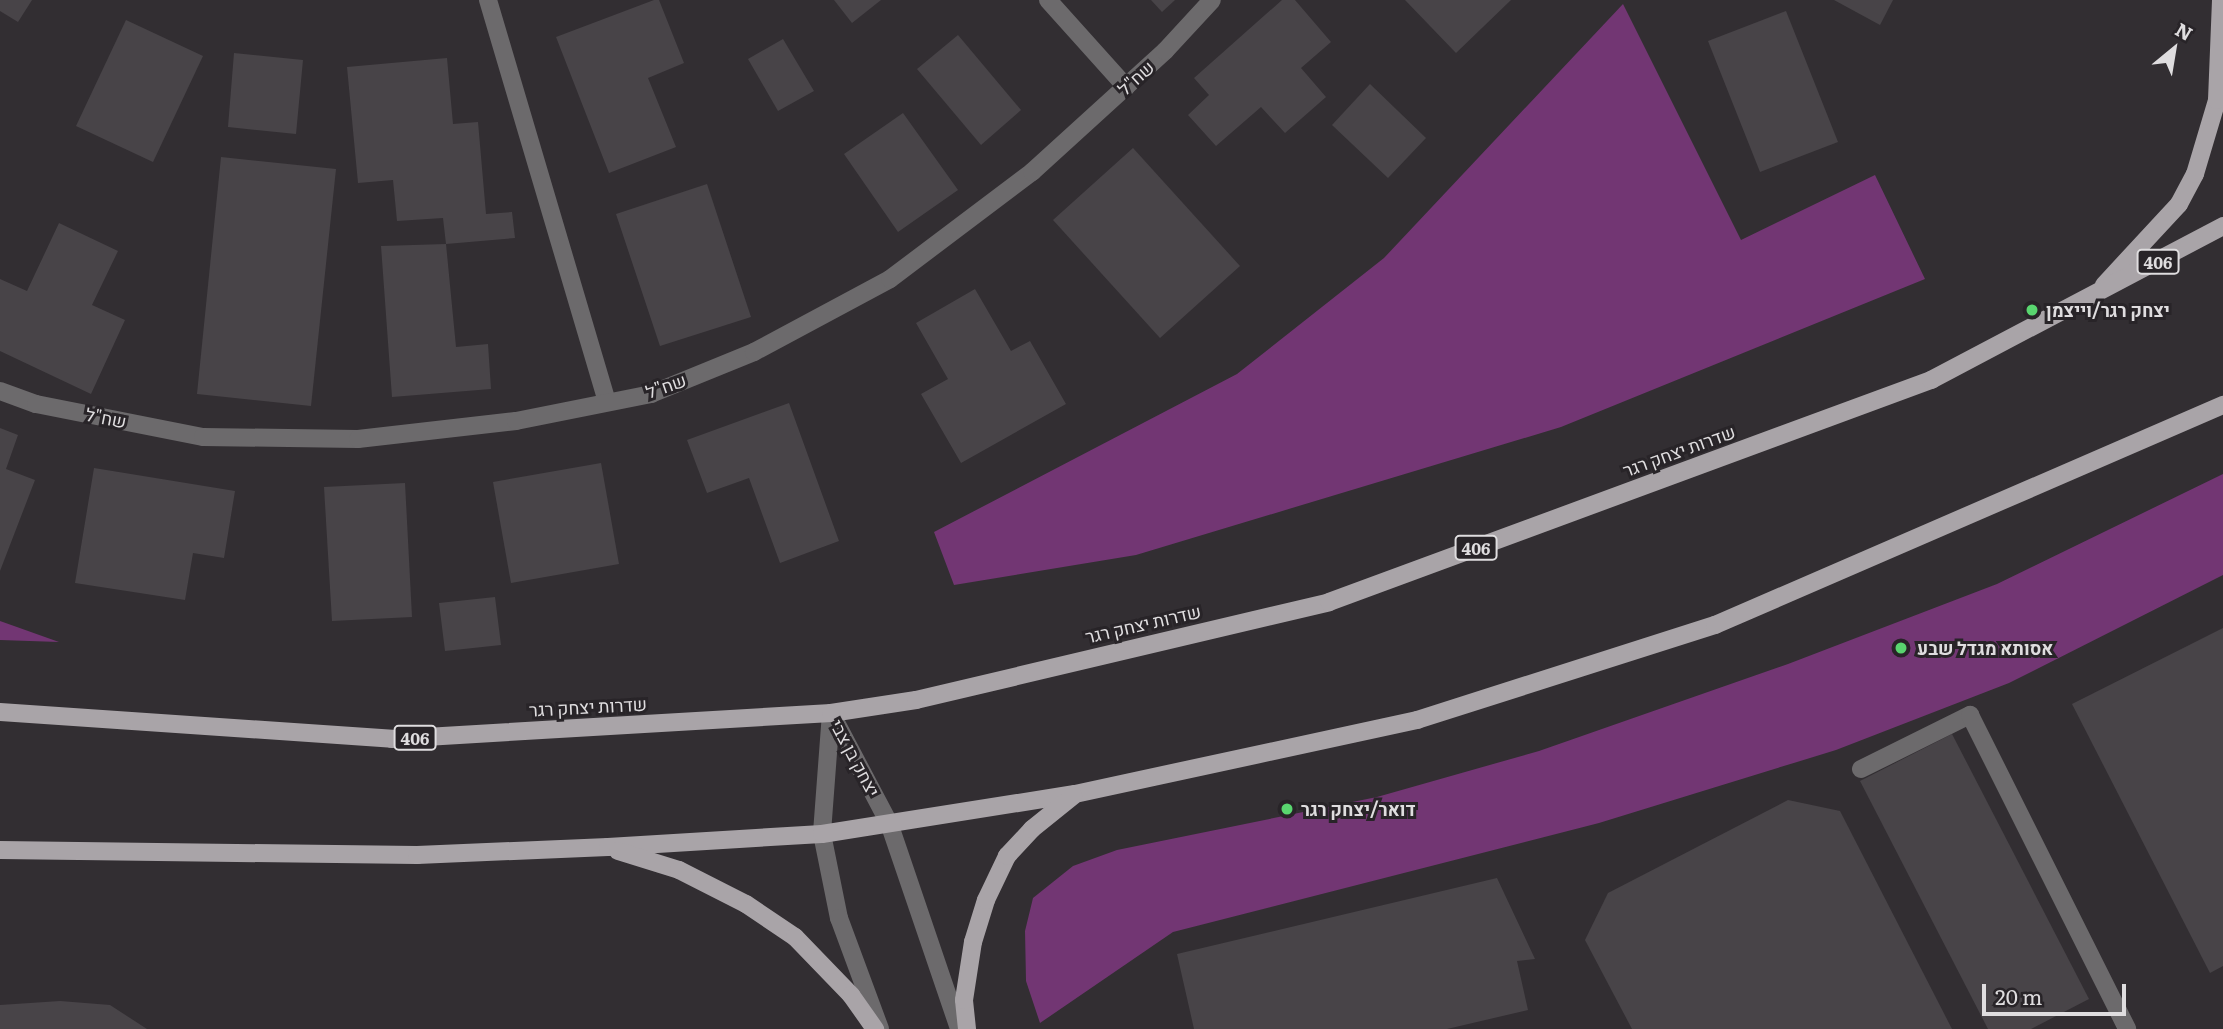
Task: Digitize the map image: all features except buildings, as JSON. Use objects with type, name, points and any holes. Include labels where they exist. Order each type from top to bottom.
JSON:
[{"type":"main road","points":[[2092,296],[2179,204],[2195,174],[2217,100],[2221,0]]},
{"type":"main road","name":"שדרות יצחק רגר","points":[[0,712],[392,739],[831,713],[916,700],[1329,602],[1931,380],[2223,226]]},
{"type":"main road","points":[[0,850],[417,855],[608,848],[822,834],[1075,794],[1417,720],[1715,625],[2222,406]]},
{"type":"main road","points":[[967,1029],[964,1000],[973,942],[986,900],[1007,856],[1031,829],[1075,794]]},
{"type":"main road","points":[[608,848],[679,870],[756,910],[824,965],[877,1029]]},
{"type":"street","points":[[488,0],[607,402]]},
{"type":"street","points":[[1048,0],[1126,87]]},
{"type":"street","name":"שח\"ל","points":[[0,391],[36,404],[203,437],[358,439],[516,421],[651,394],[754,352],[890,279],[1032,172],[1126,87],[1212,0]]},
{"type":"street","name":"יצחק בן צבי","points":[[831,713],[889,823],[960,1029]]},
{"type":"street","name":"יצחק בן צבי","points":[[831,713],[822,834],[839,918],[877,1029]]},
{"type":"street","points":[[1861,769],[1970,715],[2127,1029]]},
{"type":"shaded area","points":[[1623,4],[1741,240],[1875,175],[1925,279],[1561,427],[1136,555],[954,585],[934,532],[1237,374],[1384,258]]},
{"type":"shaded area","points":[[2223,474],[2223,575],[2009,683],[1836,750],[1599,823],[1173,932],[1040,1023],[1026,981],[1025,931],[1033,898],[1073,866],[1117,850],[1377,797],[1539,751],[1788,664],[1997,584]]},
{"type":"shaded area","points":[[0,621],[59,642],[0,640]]},
{"type":"place","name":"יצחק רגר/וייצמן","points":[[2032,310]]},
{"type":"place","name":"אסותא מגדל שבע","points":[[1901,648]]},
{"type":"place","name":"דואר/יצחק רגר","points":[[1287,809]]}]
